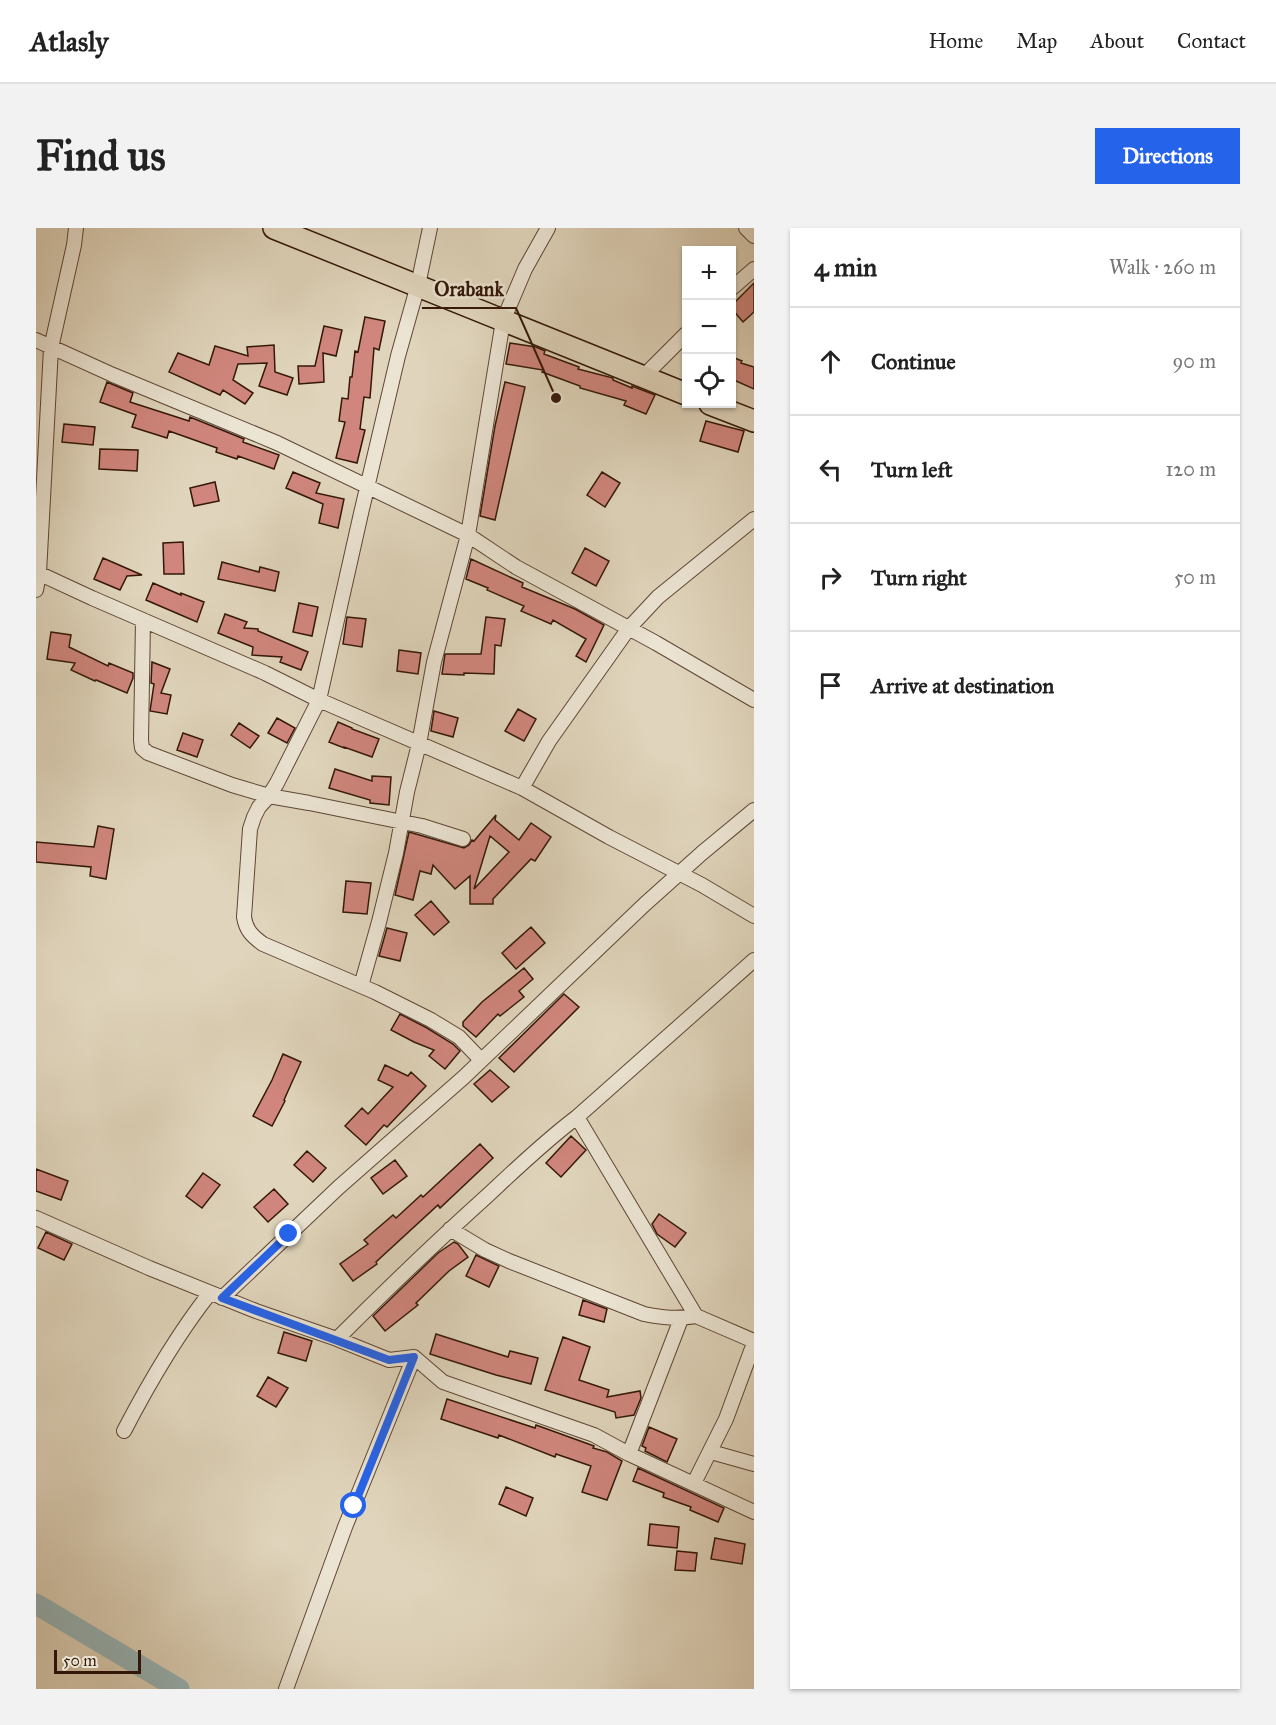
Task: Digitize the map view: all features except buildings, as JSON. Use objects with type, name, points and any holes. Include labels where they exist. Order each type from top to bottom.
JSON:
[{"type":"main road","points":[[274,228],[682,392]]},
{"type":"main road","points":[[720,408],[754,421]]},
{"type":"street","points":[[36,590],[40,483],[51,348],[76,228]]},
{"type":"street","points":[[430,228],[418,285],[398,356],[319,700],[269,796],[254,817],[250,829],[244,917],[246,926],[253,936],[263,944],[361,986],[431,1020],[459,1037],[481,1060]]},
{"type":"street","points":[[361,986],[379,922],[419,744],[434,662],[468,535],[503,321],[525,269],[548,228]]},
{"type":"street","points":[[746,228],[754,236]]},
{"type":"street","points":[[736,285],[754,269]]},
{"type":"street","points":[[643,377],[682,339]]},
{"type":"street","points":[[36,340],[277,443],[468,535],[516,567],[629,628],[754,700]]},
{"type":"street","points":[[522,788],[549,741],[629,628],[658,597],[754,519]]},
{"type":"street","points":[[38,572],[265,673],[319,700],[522,788],[609,837],[680,873],[754,916]]},
{"type":"street","points":[[143,620],[142,748],[157,757],[269,796],[401,822],[463,839]]},
{"type":"street","points":[[124,1431],[178,1335],[216,1295],[464,1077],[680,873],[754,810]]},
{"type":"street","points":[[338,1339],[450,1229],[754,960]]},
{"type":"street","points":[[577,1117],[696,1316],[754,1342],[726,1419],[694,1483]]},
{"type":"street","points":[[36,1218],[216,1295],[389,1360],[414,1357],[443,1382],[594,1435],[629,1454],[754,1512]]},
{"type":"street","points":[[450,1229],[485,1250],[644,1314],[681,1319],[696,1316]]},
{"type":"street","points":[[629,1454],[681,1319]]},
{"type":"street","points":[[286,1689],[345,1527],[414,1357]]},
{"type":"street","points":[[711,1452],[754,1464]]},
{"type":"waterway","points":[[36,1604],[179,1689]]},
{"type":"place","name":"Orabank","points":[[556,398]]},
{"type":"route","points":[[289,1234],[222,1298],[338,1339],[389,1360],[414,1357],[354,1506]]}]
